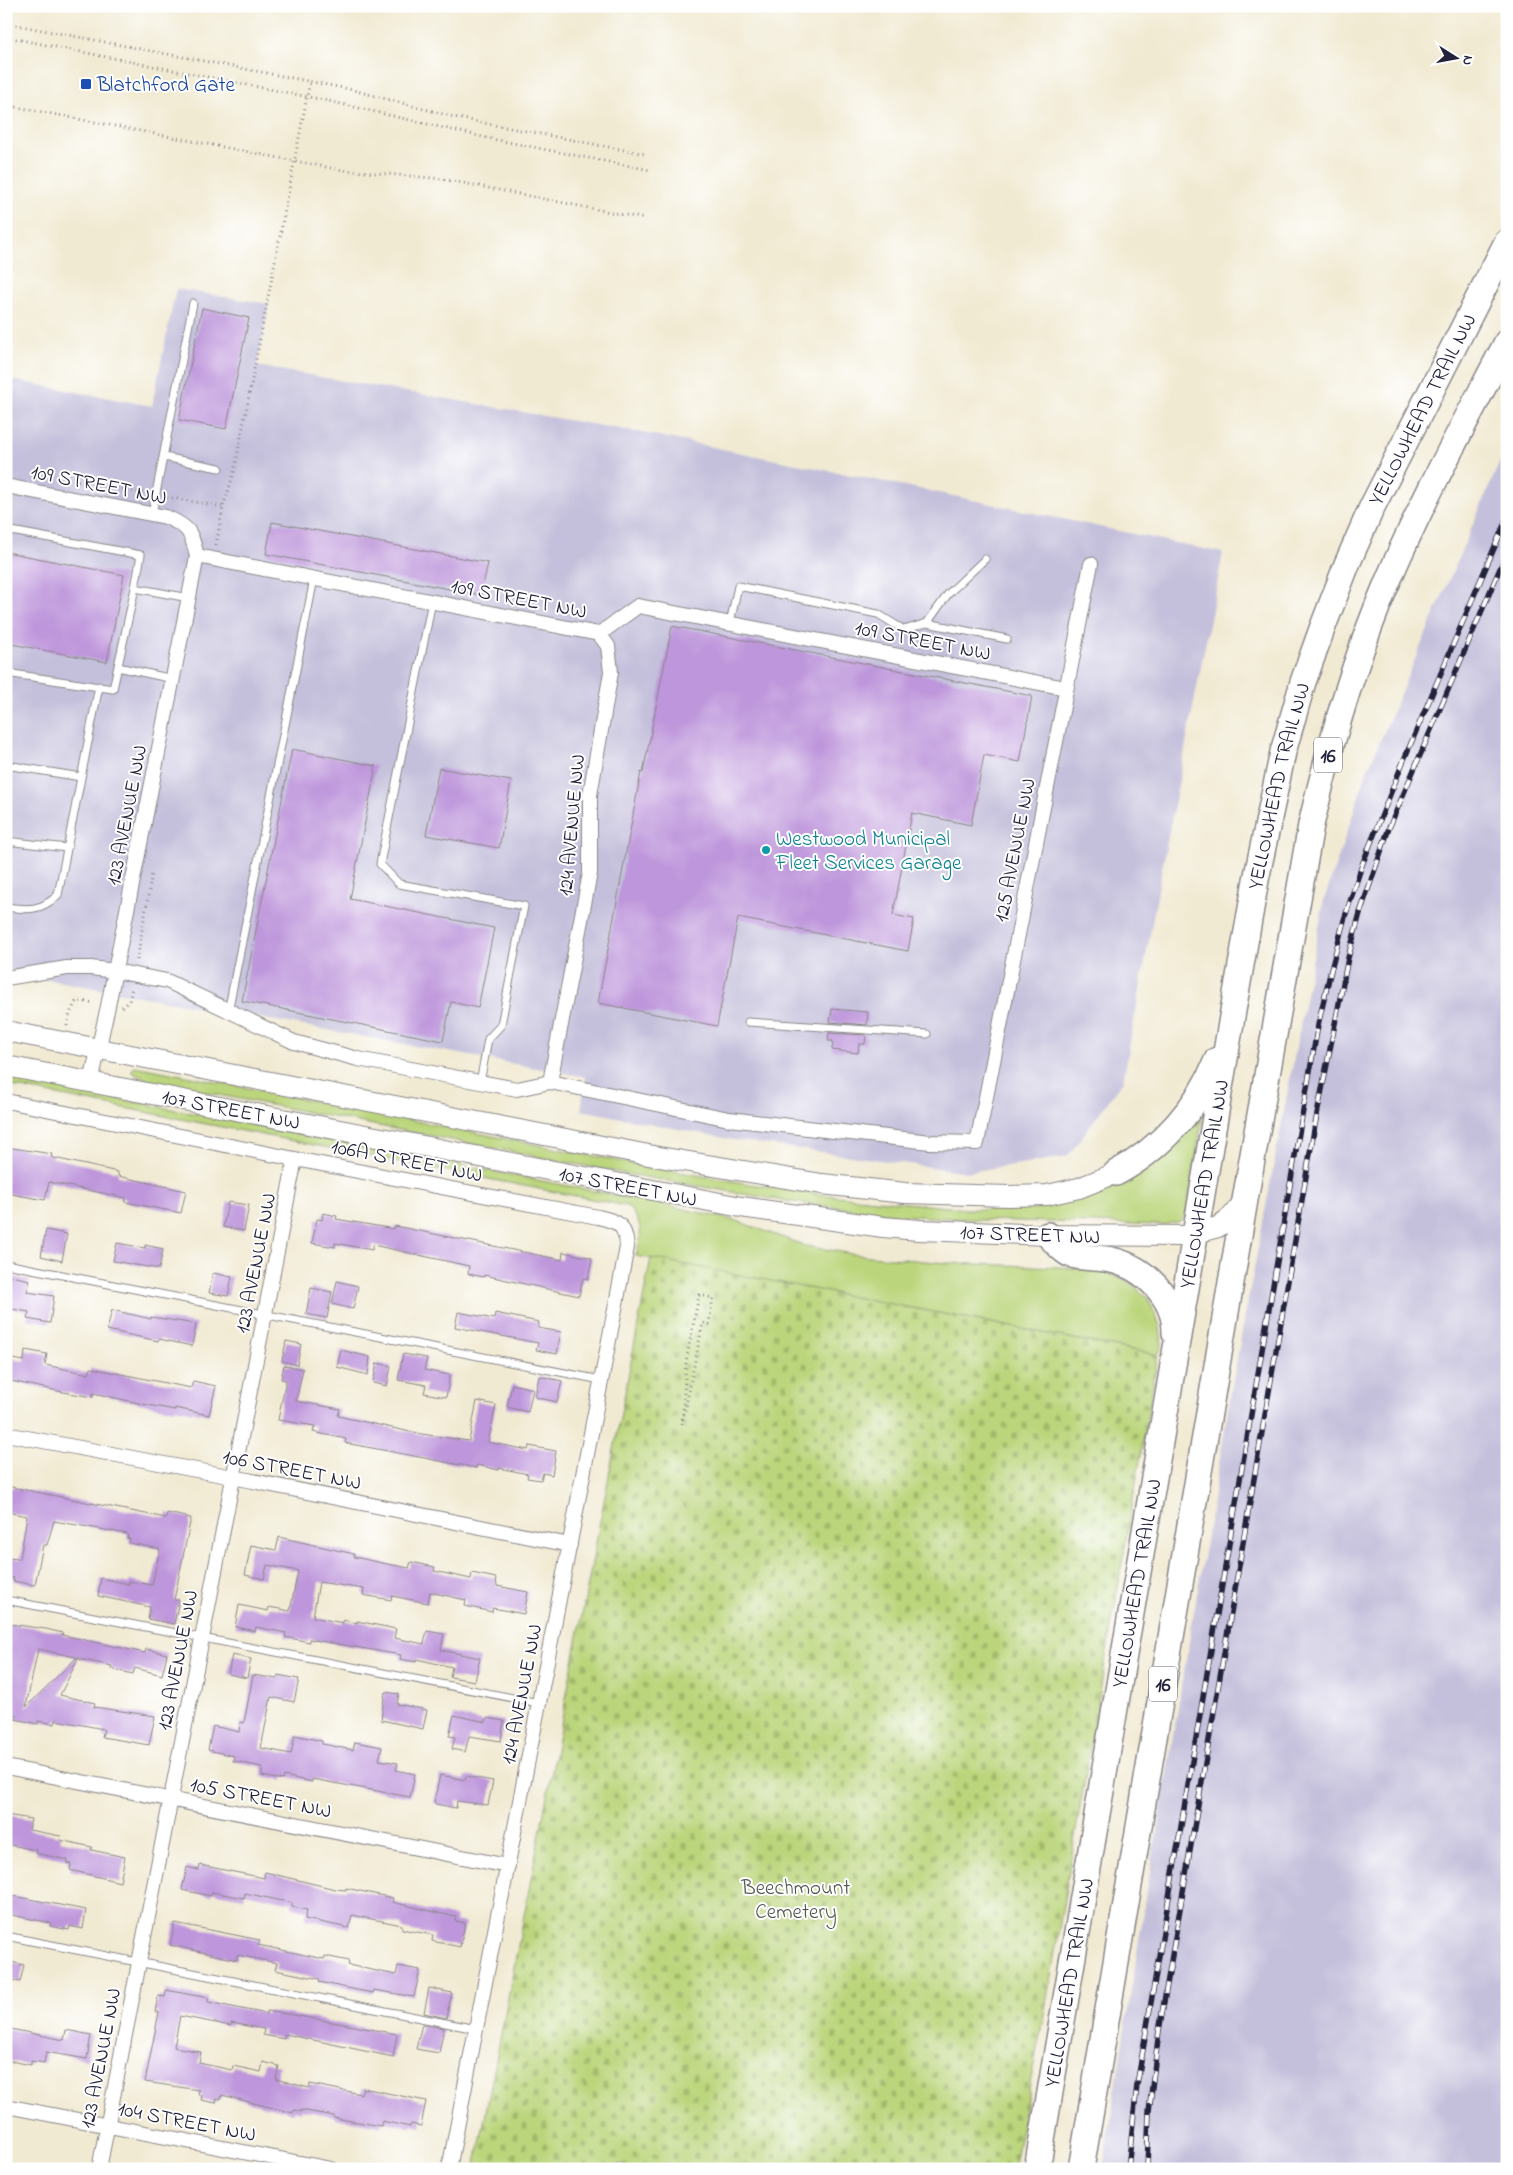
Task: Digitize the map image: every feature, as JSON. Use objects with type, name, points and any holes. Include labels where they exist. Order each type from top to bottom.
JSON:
[{"type":"highway","name":"YELLOWHEAD TRAIL NW","points":[[1037,2169],[1234,1005],[1256,880],[1283,752],[1303,682],[1322,629],[1347,564],[1372,507],[1507,242]]},
{"type":"highway","name":"YELLOWHEAD TRAIL NW","points":[[1081,2169],[1298,886],[1325,764],[1364,642],[1387,584],[1412,528],[1507,342]]},
{"type":"highway","points":[[1116,1173],[1133,1164],[1156,1146],[1176,1126],[1198,1096],[1216,1061],[1234,1005]]},
{"type":"highway","points":[[1048,1236],[1071,1255],[1122,1263],[1146,1276],[1157,1288],[1172,1314],[1175,1327],[1175,1351]]},
{"type":"main road","name":"107 STREET NW","points":[[6,1032],[659,1158],[822,1184],[905,1193],[1009,1196],[1047,1195],[1079,1188],[1116,1173]]},
{"type":"main road","name":"107 STREET NW","points":[[6,1066],[763,1211],[919,1230],[1048,1236],[1184,1236],[1218,1227],[1232,1216],[1245,1200]]},
{"type":"street","name":"109 STREET NW","points":[[6,486],[166,517],[184,524],[192,534],[198,556],[599,634],[638,606],[1066,688]]},
{"type":"street","name":"123 AVENUE NW","points":[[91,1082],[198,556]]},
{"type":"street","name":"125 AVENUE NW","points":[[550,1082],[723,1118],[930,1142],[977,1144],[1091,564]]},
{"type":"street","name":"124 AVENUE NW","points":[[550,1082],[590,873],[590,795],[611,672],[608,646],[599,634]]},
{"type":"street","points":[[6,978],[67,968],[115,971],[167,981],[228,1012],[294,1042],[321,1050],[517,1089],[550,1082]]},
{"type":"street","name":"106A STREET NW","points":[[6,1101],[295,1160],[614,1220],[622,1226]]},
{"type":"street","name":"123 AVENUE NW","points":[[99,2169],[295,1160]]},
{"type":"street","name":"124 AVENUE NW","points":[[448,2169],[627,1247],[622,1226]]},
{"type":"street","name":"106 STREET NW","points":[[6,1434],[233,1477],[570,1545]]},
{"type":"street","name":"105 STREET NW","points":[[6,1767],[508,1866]]},
{"type":"street","name":"104 STREET NW","points":[[6,2106],[331,2169]]},
{"type":"lane","points":[[152,514],[194,304]]},
{"type":"lane","points":[[164,457],[219,468]]},
{"type":"lane","points":[[6,530],[142,555],[113,689],[6,673]]},
{"type":"lane","points":[[927,623],[948,594],[984,559]]},
{"type":"lane","points":[[228,1012],[314,578]]},
{"type":"lane","points":[[730,624],[738,586],[878,614],[904,630],[927,623],[1007,639]]},
{"type":"lane","points":[[135,588],[189,598]]},
{"type":"lane","points":[[432,601],[380,864],[399,884],[524,906],[501,1025],[488,1039],[480,1082]]},
{"type":"lane","points":[[118,668],[173,679]]},
{"type":"lane","points":[[6,906],[27,910],[47,905],[58,895],[99,686]]},
{"type":"lane","points":[[6,765],[81,777]]},
{"type":"lane","points":[[6,841],[68,848]]},
{"type":"lane","points":[[748,1022],[927,1034]]},
{"type":"lane","points":[[6,1264],[601,1380]]},
{"type":"lane","points":[[6,1600],[539,1703]]},
{"type":"lane","points":[[6,1936],[476,2029]]},
{"type":"path","points":[[6,23],[349,89],[458,118],[644,154]]},
{"type":"path","points":[[6,37],[307,96],[487,138],[650,170]]},
{"type":"path","points":[[218,536],[223,507],[234,473],[310,81]]},
{"type":"path","points":[[6,104],[342,170],[443,179],[645,219]]},
{"type":"path","points":[[694,1321],[709,1324],[713,1298],[699,1295],[686,1362],[682,1424],[703,1323]]},
{"type":"shaded area","points":[[176,289],[269,304],[257,366],[643,433],[1223,553],[1123,1081],[1067,1157],[967,1172],[734,1140],[581,1110],[586,1077],[6,972],[6,379],[152,406]]},
{"type":"shaded area","points":[[1507,445],[1507,2169],[1103,2169],[1144,1909],[1235,1369],[1324,900],[1368,769]]},
{"type":"green space","points":[[135,1066],[650,1167],[816,1194],[967,1209],[1013,1210],[1075,1199],[1180,1139],[1198,1118],[1202,1120],[1186,1215],[1180,1221],[1163,1225],[983,1220],[897,1215],[779,1200],[627,1174],[152,1082],[131,1072]]},
{"type":"green space","points":[[6,1077],[661,1204],[737,1221],[806,1246],[859,1255],[947,1263],[1059,1267],[1104,1271],[1129,1282],[1148,1298],[1160,1326],[1162,1346],[1158,1355],[636,1256],[640,1241],[640,1229],[633,1212],[627,1206],[6,1085]]},
{"type":"green space","name":"Beechmount Cemetery","points":[[651,1258],[1158,1355],[1046,2004],[1013,2169],[475,2169]]},
{"type":"building","points":[[202,308],[249,318],[226,429],[179,420]]},
{"type":"building","points":[[272,522],[488,563],[481,595],[266,554]]},
{"type":"building","points":[[6,552],[124,575],[107,662],[6,643]]},
{"type":"building","name":"Westwood Municipal Fleet Services Garage","points":[[672,626],[1032,696],[1020,762],[984,755],[971,825],[912,813],[893,915],[914,919],[908,951],[738,918],[717,1026],[598,1003],[641,772],[643,773]]},
{"type":"building","points":[[292,749],[376,766],[350,899],[494,928],[478,1008],[451,1002],[443,1041],[242,1001]]},
{"type":"building","points":[[439,768],[511,781],[499,848],[426,835]]},
{"type":"building","points":[[832,1009],[868,1012],[867,1025],[830,1022]]},
{"type":"building","points":[[829,1033],[866,1035],[865,1044],[859,1044],[858,1053],[832,1050],[833,1041],[828,1041]]},
{"type":"building","points":[[6,1147],[52,1154],[51,1157],[54,1158],[118,1172],[118,1176],[186,1191],[181,1213],[125,1202],[126,1198],[49,1182],[45,1200],[6,1193]]},
{"type":"building","points":[[228,1202],[249,1205],[244,1231],[223,1227]]},
{"type":"building","points":[[323,1213],[337,1216],[336,1219],[394,1229],[395,1226],[562,1260],[563,1252],[592,1258],[588,1279],[583,1278],[579,1296],[484,1275],[484,1277],[468,1274],[469,1266],[373,1245],[372,1250],[335,1243],[335,1247],[312,1243],[317,1219],[322,1220]]},
{"type":"building","points":[[46,1230],[67,1234],[62,1261],[41,1256]]},
{"type":"building","points":[[117,1243],[145,1248],[145,1245],[163,1249],[159,1269],[113,1261]]},
{"type":"building","points":[[213,1273],[232,1277],[228,1296],[209,1293]]},
{"type":"building","points":[[6,1275],[30,1280],[27,1292],[54,1296],[50,1323],[27,1319],[29,1312],[6,1308]]},
{"type":"building","points":[[337,1281],[358,1286],[353,1309],[332,1304]]},
{"type":"building","points":[[311,1288],[332,1292],[327,1318],[306,1314]]},
{"type":"building","points":[[112,1310],[151,1319],[151,1317],[196,1324],[192,1346],[107,1330]]},
{"type":"building","points":[[458,1312],[494,1319],[495,1313],[539,1322],[538,1328],[561,1332],[557,1354],[536,1350],[538,1343],[455,1327]]},
{"type":"building","points":[[286,1341],[301,1344],[297,1365],[282,1361]]},
{"type":"building","points":[[25,1350],[47,1354],[45,1365],[89,1374],[91,1368],[191,1388],[193,1381],[216,1386],[209,1415],[93,1393],[93,1397],[63,1392],[6,1380],[6,1358],[24,1361]]},
{"type":"building","points":[[341,1350],[370,1357],[368,1375],[337,1367]]},
{"type":"building","points":[[403,1354],[427,1358],[424,1370],[450,1375],[446,1397],[424,1393],[426,1385],[398,1380]]},
{"type":"building","points":[[377,1363],[391,1366],[387,1386],[373,1383]]},
{"type":"building","points":[[284,1365],[303,1369],[296,1401],[340,1409],[338,1416],[415,1433],[469,1441],[477,1401],[496,1405],[488,1442],[528,1450],[529,1446],[556,1451],[552,1475],[543,1473],[541,1480],[527,1478],[528,1474],[499,1468],[499,1470],[477,1465],[476,1468],[345,1443],[346,1439],[313,1432],[315,1426],[278,1420],[286,1380],[281,1379]]},
{"type":"building","points":[[539,1376],[562,1381],[557,1402],[535,1397]]},
{"type":"building","points":[[512,1384],[533,1389],[528,1412],[507,1407]]},
{"type":"building","points":[[6,1486],[166,1518],[167,1513],[191,1518],[174,1600],[179,1600],[174,1624],[148,1619],[150,1607],[98,1596],[101,1578],[129,1584],[129,1581],[152,1585],[160,1549],[129,1543],[128,1534],[54,1521],[47,1545],[43,1545],[35,1585],[13,1581],[14,1578],[6,1577],[6,1558],[20,1559],[27,1516],[6,1512]]},
{"type":"building","points":[[279,1537],[354,1554],[354,1557],[382,1563],[409,1568],[411,1562],[435,1567],[434,1571],[471,1579],[472,1573],[496,1578],[497,1586],[528,1592],[524,1614],[493,1608],[492,1612],[465,1606],[466,1600],[430,1592],[428,1603],[392,1596],[391,1600],[363,1595],[364,1589],[319,1582],[313,1617],[343,1623],[343,1620],[357,1623],[357,1621],[396,1629],[394,1638],[424,1644],[427,1631],[444,1634],[441,1650],[480,1658],[475,1681],[450,1677],[452,1667],[416,1659],[416,1662],[400,1659],[401,1655],[309,1639],[309,1642],[285,1637],[286,1633],[256,1627],[255,1631],[235,1627],[239,1605],[268,1611],[269,1607],[290,1611],[298,1571],[267,1565],[264,1579],[245,1575],[251,1545],[276,1550]]},
{"type":"building","points":[[10,1624],[46,1629],[63,1633],[62,1635],[145,1653],[146,1649],[167,1654],[162,1675],[135,1668],[133,1674],[111,1669],[112,1666],[38,1649],[26,1707],[76,1658],[78,1659],[60,1695],[95,1703],[94,1707],[155,1716],[149,1745],[102,1737],[104,1729],[56,1720],[55,1724],[38,1721],[38,1724],[15,1719],[18,1715],[6,1713],[6,1667],[10,1647],[6,1645]]},
{"type":"building","points":[[232,1655],[251,1659],[247,1678],[228,1674]]},
{"type":"building","points":[[253,1675],[277,1679],[278,1675],[299,1679],[294,1702],[271,1697],[261,1748],[291,1754],[295,1735],[322,1741],[322,1744],[353,1750],[355,1742],[382,1747],[379,1760],[398,1763],[396,1770],[415,1774],[410,1797],[312,1779],[312,1782],[284,1776],[283,1780],[262,1776],[262,1767],[233,1761],[234,1756],[208,1750],[213,1726],[239,1732],[240,1722],[244,1723]]},
{"type":"building","points":[[385,1692],[399,1694],[397,1704],[427,1710],[423,1729],[381,1720]]},
{"type":"building","points":[[454,1715],[486,1722],[487,1718],[504,1721],[501,1741],[469,1736],[465,1752],[452,1749],[455,1737],[449,1736]]},
{"type":"building","points":[[440,1775],[465,1780],[466,1776],[493,1781],[488,1805],[457,1801],[456,1808],[436,1804],[434,1802]]},
{"type":"building","points":[[6,1815],[31,1819],[29,1830],[61,1836],[60,1840],[92,1847],[91,1850],[125,1857],[120,1882],[70,1870],[71,1864],[67,1863],[68,1860],[35,1853],[36,1850],[6,1844]]},
{"type":"building","points":[[200,1865],[264,1878],[265,1872],[335,1889],[346,1890],[346,1888],[393,1898],[392,1902],[456,1917],[455,1921],[465,1923],[460,1947],[432,1941],[433,1935],[402,1929],[402,1925],[352,1915],[349,1928],[305,1919],[307,1910],[292,1907],[292,1903],[245,1893],[244,1898],[212,1892],[211,1896],[182,1890],[187,1867],[199,1870]]},
{"type":"building","points":[[8,1895],[86,1910],[83,1929],[70,1926],[69,1930],[50,1926],[51,1923],[6,1914]]},
{"type":"building","points":[[175,1923],[260,1940],[258,1945],[324,1959],[325,1956],[349,1961],[348,1965],[396,1975],[398,1966],[420,1970],[414,1997],[374,1990],[373,1993],[319,1982],[320,1979],[275,1970],[277,1963],[237,1955],[237,1960],[170,1945]]},
{"type":"building","points":[[6,1961],[24,1965],[20,1982],[6,1979]]},
{"type":"building","points":[[429,1988],[452,1993],[446,2018],[424,2013]]},
{"type":"building","points":[[166,1990],[208,1998],[208,2002],[267,2014],[267,2011],[294,2015],[397,2034],[393,2057],[285,2034],[284,2039],[263,2035],[264,2029],[231,2023],[231,2026],[180,2016],[174,2047],[201,2052],[199,2063],[232,2070],[233,2066],[261,2072],[263,2062],[279,2066],[276,2079],[309,2088],[310,2084],[361,2094],[363,2088],[426,2101],[421,2126],[411,2124],[410,2127],[382,2121],[381,2126],[301,2110],[301,2112],[294,2110],[293,2113],[222,2095],[221,2099],[217,2099],[216,2103],[201,2100],[202,2095],[198,2095],[199,2090],[145,2082],[159,2012],[155,2012],[158,1996],[165,1997]]},
{"type":"building","points":[[422,2024],[444,2028],[439,2053],[416,2049]]},
{"type":"building","points":[[6,2028],[64,2040],[66,2030],[91,2035],[87,2059],[46,2052],[44,2063],[31,2061],[31,2065],[6,2060]]},
{"type":"railway","points":[[1128,2169],[1137,2085],[1318,1025],[1344,920],[1362,865],[1403,762],[1507,518]]},
{"type":"railway","points":[[1147,2169],[1149,2111],[1159,2031],[1314,1130],[1348,958],[1360,913],[1389,828],[1507,552]]},
{"type":"place","name":"Blatchford Gate","points":[[86,84]]},
{"type":"place","name":"Westwood Municipal Fleet Services Garage","points":[[766,850]]}]
